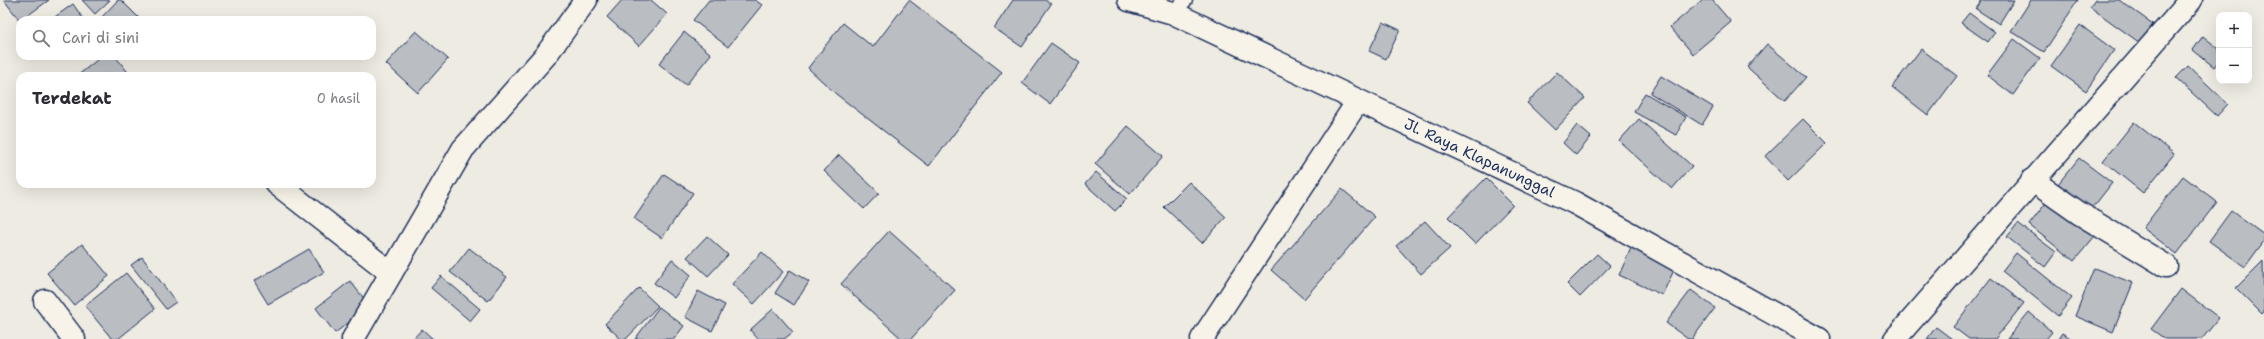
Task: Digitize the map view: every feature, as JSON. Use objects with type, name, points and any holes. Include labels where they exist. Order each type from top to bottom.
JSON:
[{"type":"street","points":[[353,339],[463,149],[546,55],[586,0]]},
{"type":"street","name":"Jl. Raya Klapanunggal","points":[[1129,0],[1179,6],[1358,101],[1575,203],[1819,339]]},
{"type":"street","points":[[1895,339],[2032,180],[2191,0]]},
{"type":"street","points":[[1202,339],[1358,101]]},
{"type":"street","points":[[2032,180],[2079,213],[2166,266]]},
{"type":"street","points":[[282,188],[391,273]]},
{"type":"street","points":[[46,301],[74,339]]},
{"type":"building","points":[[4,0],[49,0],[27,16],[16,16]]},
{"type":"building","points":[[82,0],[110,0],[95,14]]},
{"type":"building","points":[[118,0],[121,0],[137,16],[103,16]]},
{"type":"building","points":[[622,0],[651,0],[667,14],[639,46],[607,17]]},
{"type":"building","points":[[709,0],[755,0],[762,5],[728,47],[693,20]]},
{"type":"building","points":[[909,0],[1002,72],[929,166],[836,94],[808,68],[843,23],[873,47]]},
{"type":"building","points":[[1013,0],[1045,0],[1051,4],[1022,47],[994,28]]},
{"type":"building","points":[[1702,0],[1712,0],[1731,22],[1693,54],[1670,27]]},
{"type":"building","points":[[1982,0],[2014,0],[1999,24],[1976,9]]},
{"type":"building","points":[[2031,0],[2078,0],[2044,52],[2011,31]]},
{"type":"building","points":[[2095,0],[2119,0],[2153,24],[2140,43],[2090,7]]},
{"type":"building","points":[[73,4],[81,16],[56,16]]},
{"type":"building","points":[[1969,13],[1995,32],[1988,42],[1961,23]]},
{"type":"building","points":[[1383,22],[1400,30],[1386,59],[1369,51]]},
{"type":"building","points":[[2080,25],[2114,50],[2086,91],[2051,66]]},
{"type":"building","points":[[416,31],[448,59],[418,93],[386,64]]},
{"type":"building","points":[[684,32],[711,54],[686,85],[659,64]]},
{"type":"building","points":[[2203,36],[2216,47],[2216,65],[2214,67],[2193,50]]},
{"type":"building","points":[[2014,39],[2040,58],[2013,95],[1987,75]]},
{"type":"building","points":[[1051,43],[1080,63],[1050,104],[1022,83]]},
{"type":"building","points":[[1767,44],[1806,77],[1785,101],[1747,67]]},
{"type":"building","points":[[1921,49],[1957,76],[1928,115],[1892,87]]},
{"type":"building","points":[[97,60],[118,60],[128,72],[82,72]]},
{"type":"building","points":[[2188,66],[2228,104],[2217,116],[2176,78]]},
{"type":"building","points":[[1557,72],[1585,98],[1555,130],[1527,103]]},
{"type":"building","points":[[1661,76],[1713,107],[1702,125],[1650,93]]},
{"type":"building","points":[[1645,93],[1686,117],[1676,135],[1634,112]]},
{"type":"building","points":[[1639,119],[1692,166],[1672,189],[1619,141]]},
{"type":"building","points":[[1803,119],[1827,143],[1788,181],[1765,156]]},
{"type":"building","points":[[2134,122],[2174,154],[2143,193],[2103,161]]},
{"type":"building","points":[[1577,125],[1591,137],[1576,155],[1563,143]]},
{"type":"building","points":[[1128,126],[1163,156],[1130,194],[1095,164]]},
{"type":"building","points":[[839,155],[879,193],[864,209],[824,171]]},
{"type":"building","points":[[2079,158],[2112,183],[2091,210],[2058,184]]},
{"type":"building","points":[[1096,172],[1127,199],[1115,211],[1085,184]]},
{"type":"building","points":[[664,174],[693,193],[662,238],[634,219]]},
{"type":"building","points":[[2183,176],[2217,202],[2177,254],[2143,228]]},
{"type":"building","points":[[1486,178],[1513,205],[1475,244],[1448,217]]},
{"type":"building","points":[[1189,182],[1226,217],[1202,243],[1164,207]]},
{"type":"building","points":[[1342,189],[1375,217],[1304,299],[1271,270]]},
{"type":"building","points":[[2049,199],[2095,236],[2074,261],[2029,225]]},
{"type":"building","points":[[2231,211],[2264,235],[2264,241],[2245,267],[2209,241]]},
{"type":"building","points":[[1425,221],[1450,248],[1421,274],[1396,246]]},
{"type":"building","points":[[2018,223],[2056,252],[2045,267],[2007,237]]},
{"type":"building","points":[[889,231],[955,290],[911,339],[902,339],[841,284]]},
{"type":"building","points":[[707,236],[728,255],[708,276],[687,257]]},
{"type":"building","points":[[82,244],[109,276],[74,305],[47,273]]},
{"type":"building","points":[[1632,246],[1676,266],[1662,295],[1619,275]]},
{"type":"building","points":[[469,248],[507,277],[488,301],[450,272]]},
{"type":"building","points":[[309,249],[324,272],[268,304],[254,281]]},
{"type":"building","points":[[762,252],[783,272],[754,304],[732,284]]},
{"type":"building","points":[[2016,253],[2072,298],[2058,316],[2002,271]]},
{"type":"building","points":[[1597,254],[1610,266],[1580,297],[1567,284]]},
{"type":"building","points":[[142,257],[176,302],[166,309],[131,265]]},
{"type":"building","points":[[672,259],[691,275],[674,298],[654,283]]},
{"type":"building","points":[[2263,261],[2264,312],[2262,314],[2236,288]]},
{"type":"building","points":[[2094,268],[2133,283],[2113,332],[2075,316]]},
{"type":"building","points":[[790,270],[809,282],[794,305],[775,293]]},
{"type":"building","points":[[126,273],[155,309],[118,339],[112,339],[85,306]]},
{"type":"building","points":[[441,276],[480,309],[470,321],[431,288]]},
{"type":"building","points":[[1991,278],[2024,303],[1995,339],[1969,339],[1953,327]]},
{"type":"building","points":[[350,281],[370,306],[335,333],[316,308]]},
{"type":"building","points":[[639,288],[658,306],[626,339],[621,339],[605,324]]},
{"type":"building","points":[[2181,289],[2219,318],[2202,339],[2165,339],[2151,329]]},
{"type":"building","points":[[1691,290],[1715,308],[1692,339],[1688,339],[1666,323]]},
{"type":"building","points":[[698,291],[725,305],[712,331],[685,317]]},
{"type":"building","points":[[659,307],[684,326],[674,339],[635,339]]},
{"type":"building","points":[[773,309],[793,332],[784,339],[758,339],[750,330]]},
{"type":"building","points":[[2029,312],[2052,332],[2046,339],[2007,339]]},
{"type":"building","points":[[1936,327],[1952,339],[1927,339]]},
{"type":"building","points":[[422,329],[433,339],[413,339]]},
{"type":"building","points":[[2062,333],[2072,339],[2058,339]]}]
